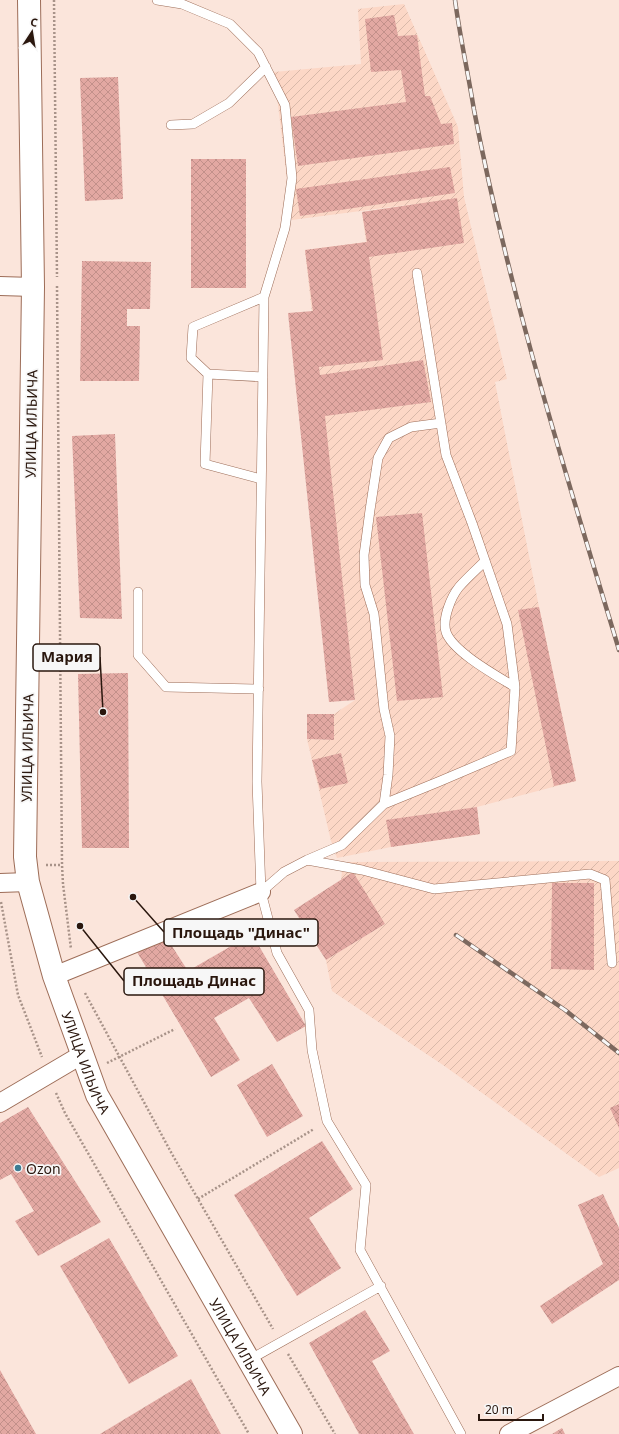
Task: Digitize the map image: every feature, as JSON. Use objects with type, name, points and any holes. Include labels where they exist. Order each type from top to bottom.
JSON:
[{"type":"street","name":"УЛИЦА ИЛЬИЧА","points":[[29,0],[33,287],[25,856],[28,882],[64,972],[86,1064],[102,1105],[290,1434]]},
{"type":"street","points":[[0,286],[33,287]]},
{"type":"street","points":[[0,883],[28,882]]},
{"type":"street","points":[[64,972],[261,892]]},
{"type":"street","points":[[0,1103],[48,1074],[86,1064]]},
{"type":"street","points":[[509,1434],[619,1376]]},
{"type":"lane","points":[[157,0],[182,4],[230,24],[258,52],[285,105],[292,178],[285,228],[264,296],[257,782],[261,892],[277,953],[309,1010],[312,1050],[327,1121],[366,1185],[360,1250],[461,1434]]},
{"type":"lane","points":[[170,125],[193,124],[229,102],[266,67]]},
{"type":"lane","points":[[261,892],[284,872],[342,845],[384,804],[511,751],[515,687],[507,624],[446,455],[417,273]]},
{"type":"lane","points":[[263,377],[208,374],[191,358],[193,327],[264,296]]},
{"type":"lane","points":[[208,374],[205,464],[262,479]]},
{"type":"lane","points":[[384,804],[388,775],[390,736],[384,709],[374,614],[365,585],[364,555],[370,510],[378,458],[389,438],[411,428],[441,423]]},
{"type":"lane","points":[[485,561],[459,588],[446,612],[446,632],[456,646],[476,662],[515,687]]},
{"type":"lane","points":[[138,592],[138,655],[166,687],[259,689]]},
{"type":"lane","points":[[307,860],[362,870],[434,889],[590,874],[605,880],[612,963]]},
{"type":"lane","points":[[249,1360],[381,1286]]},
{"type":"path","points":[[54,0],[57,278]]},
{"type":"path","points":[[57,286],[64,972],[82,988],[172,1154],[335,1434]]},
{"type":"path","points":[[1,901],[18,995],[48,1074],[65,1113],[249,1434]]},
{"type":"path","points":[[86,1064],[120,1057],[175,1030]]},
{"type":"path","points":[[198,1199],[327,1121]]},
{"type":"shaded area","points":[[404,4],[458,127],[464,197],[507,379],[495,382],[539,607],[576,781],[477,807],[480,834],[391,847],[337,858],[331,841],[307,739],[334,740],[334,714],[355,700],[305,250],[366,242],[362,212],[414,204],[292,220],[274,72],[361,64],[358,9]]},
{"type":"shaded area","points":[[619,861],[619,1168],[599,1177],[443,1065],[332,991],[326,960],[385,924],[341,880],[343,862]]},
{"type":"building","points":[[394,15],[398,36],[417,35],[425,96],[430,96],[441,124],[452,123],[454,144],[298,166],[291,117],[406,102],[401,70],[371,72],[365,19]]},
{"type":"building","points":[[118,77],[123,199],[85,201],[80,78]]},
{"type":"building","points":[[191,159],[246,159],[246,288],[191,288]]},
{"type":"building","points":[[450,167],[455,193],[300,216],[296,189]]},
{"type":"building","points":[[457,198],[464,243],[369,257],[383,360],[319,367],[320,375],[423,360],[431,402],[325,416],[355,700],[329,702],[288,313],[313,311],[305,250],[367,242],[362,212]]},
{"type":"building","points":[[82,261],[151,262],[150,309],[127,309],[127,326],[140,326],[139,381],[80,381]]},
{"type":"building","points":[[115,434],[122,619],[80,618],[72,436]]},
{"type":"building","points":[[422,513],[443,697],[397,701],[376,517]]},
{"type":"building","points":[[539,607],[576,781],[554,786],[518,610]]},
{"type":"building","points":[[128,673],[129,848],[82,848],[78,674]]},
{"type":"building","points":[[307,714],[334,714],[334,740],[307,739]]},
{"type":"building","points":[[341,753],[348,783],[320,789],[312,760]]},
{"type":"building","points":[[477,807],[480,834],[391,847],[386,820]]},
{"type":"building","points":[[353,872],[385,924],[326,960],[294,910]]},
{"type":"building","points":[[552,883],[594,883],[594,970],[551,969]]},
{"type":"building","points":[[252,934],[306,1026],[277,1042],[249,998],[214,1018],[240,1060],[211,1077],[137,952],[166,937],[188,971]]},
{"type":"building","points":[[272,1064],[303,1116],[267,1137],[237,1085]]},
{"type":"building","points":[[619,1104],[619,1128],[610,1108]]},
{"type":"building","points":[[28,1107],[101,1222],[38,1256],[15,1221],[34,1211],[11,1174],[0,1180],[0,1123]]},
{"type":"building","points":[[322,1141],[353,1189],[309,1218],[341,1268],[297,1296],[234,1195]]},
{"type":"building","points":[[603,1194],[619,1228],[619,1280],[552,1324],[540,1306],[603,1264],[578,1205]]},
{"type":"building","points":[[109,1238],[178,1356],[129,1384],[60,1266]]},
{"type":"building","points":[[365,1310],[390,1351],[372,1361],[414,1434],[359,1434],[309,1343]]},
{"type":"building","points":[[0,1370],[36,1434],[0,1434]]},
{"type":"building","points":[[191,1379],[221,1434],[100,1434]]},
{"type":"building","points":[[562,1428],[565,1434],[552,1434]]},
{"type":"railway","points":[[455,0],[474,110],[488,178],[521,314],[578,516],[619,650]]},
{"type":"railway","points":[[456,935],[565,1010],[619,1053]]},
{"type":"place","name":"Мария","points":[[103,712]]},
{"type":"place","name":"Площадь \"Динас\"","points":[[133,897]]},
{"type":"place","name":"Площадь Динас","points":[[80,926]]},
{"type":"place","name":"Ozon","points":[[18,1168]]}]
